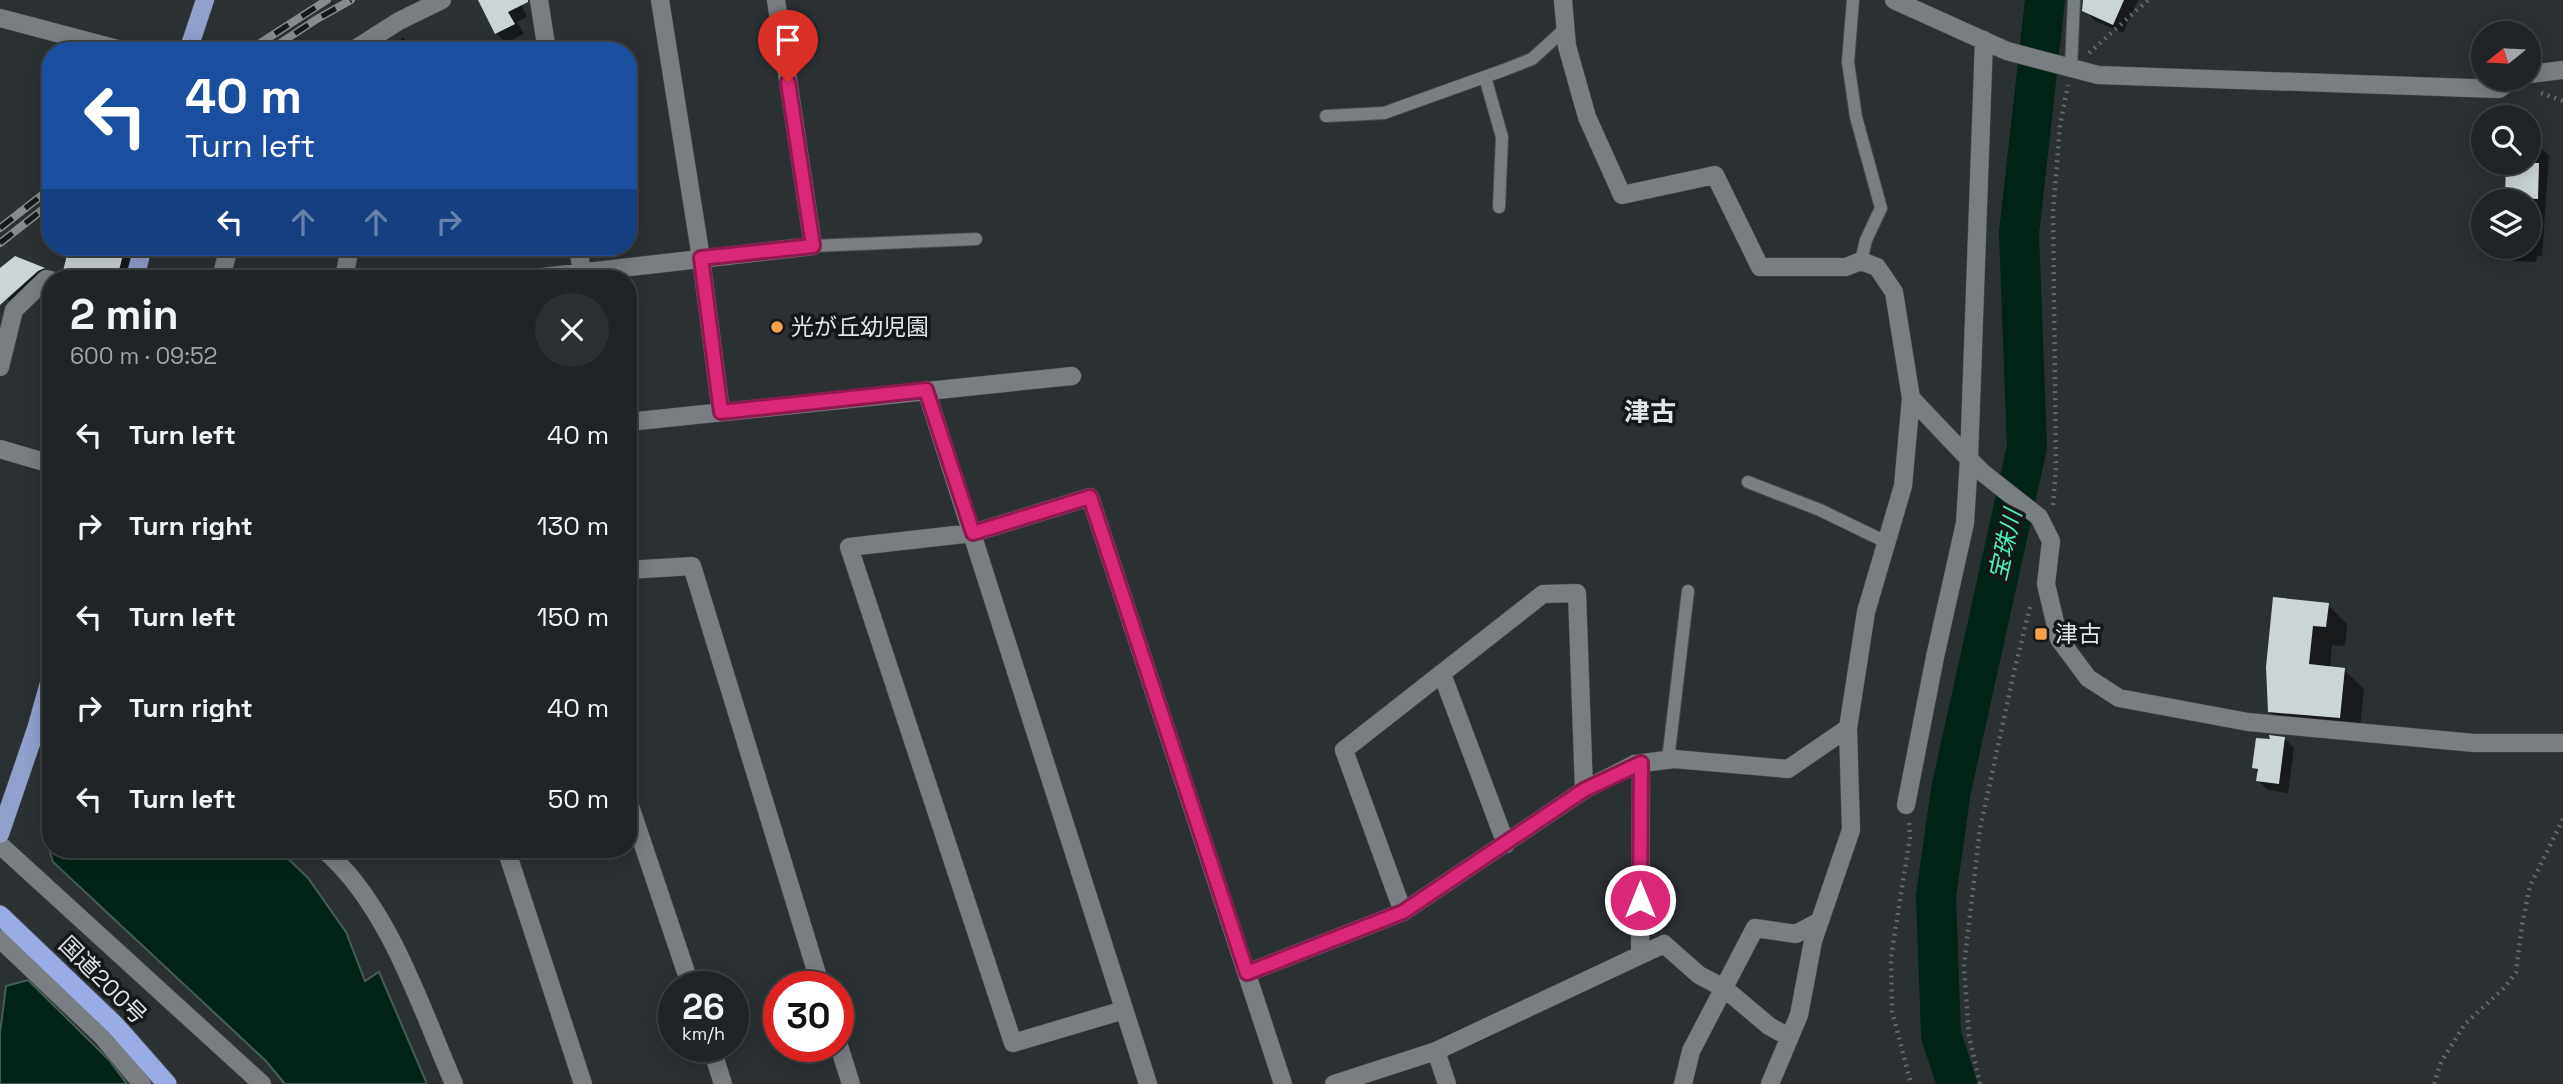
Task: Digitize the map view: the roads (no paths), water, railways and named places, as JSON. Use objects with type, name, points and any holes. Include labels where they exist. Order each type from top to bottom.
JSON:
[{"type":"highway","name":"国道200号","points":[[0,915],[116,1026],[167,1084]]},
{"type":"main road","points":[[191,42],[205,0]]},
{"type":"main road","points":[[0,834],[42,734]]},
{"type":"street","points":[[366,42],[399,21],[442,0]]},
{"type":"street","points":[[539,0],[546,42]]},
{"type":"street","points":[[660,0],[701,258],[721,412]]},
{"type":"street","points":[[599,270],[813,246],[776,0]]},
{"type":"street","points":[[1563,0],[1567,46],[1587,117],[1622,195],[1715,175],[1760,267],[1846,267],[1861,261],[1877,267],[1894,292],[1912,398],[1903,486],[1866,612],[1848,728],[1852,830],[1813,941],[1798,1015],[1770,1084]]},
{"type":"street","points":[[1894,0],[2007,51],[2098,75],[2471,88]]},
{"type":"street","points":[[0,19],[90,42]]},
{"type":"street","points":[[1906,805],[1965,523],[1984,40]]},
{"type":"street","points":[[2541,73],[2563,71]]},
{"type":"street","points":[[0,367],[14,310],[42,283]]},
{"type":"street","points":[[637,421],[1072,376]]},
{"type":"street","points":[[926,390],[1148,1084]]},
{"type":"street","points":[[1912,398],[1983,473],[2039,517],[2051,541],[2046,583],[2059,639],[2088,678],[2119,698],[2248,722],[2474,743],[2563,743]]},
{"type":"street","points":[[0,449],[42,461]]},
{"type":"street","points":[[1124,1010],[1013,1042],[849,547],[973,533],[1090,497],[1283,1084]]},
{"type":"street","points":[[637,569],[692,566],[816,971]]},
{"type":"street","points":[[1403,912],[1344,750],[1543,594],[1577,593],[1584,790]]},
{"type":"street","points":[[1443,674],[1506,844]]},
{"type":"street","points":[[1247,973],[1403,912],[1584,790],[1641,763],[1668,760],[1788,769],[1848,728]]},
{"type":"street","points":[[1640,955],[1641,763]]},
{"type":"street","points":[[637,827],[686,971]]},
{"type":"street","points":[[0,845],[262,1084]]},
{"type":"street","points":[[332,858],[356,881],[389,934],[454,1084]]},
{"type":"street","points":[[509,858],[583,1084]]},
{"type":"street","points":[[1683,1084],[1691,1051],[1755,928],[1796,934],[1820,921]]},
{"type":"street","points":[[0,939],[102,1036],[142,1084]]},
{"type":"street","points":[[1334,1084],[1436,1051],[1664,944],[1699,975],[1724,988],[1769,1026],[1789,1037]]},
{"type":"street","points":[[1436,1051],[1447,1084]]},
{"type":"street","points":[[716,1062],[723,1084]]},
{"type":"street","points":[[844,1062],[851,1084]]},
{"type":"lane","points":[[1853,0],[1849,62],[1856,117],[1881,208],[1866,240],[1861,261]]},
{"type":"lane","points":[[2064,66],[2074,0]]},
{"type":"lane","points":[[1326,116],[1384,113],[1485,77],[1532,59],[1565,29]]},
{"type":"lane","points":[[1485,77],[1502,137],[1499,207]]},
{"type":"lane","points":[[813,246],[976,239]]},
{"type":"lane","points":[[1748,482],[1820,510],[1886,542]]},
{"type":"lane","points":[[1668,760],[1688,591]]},
{"type":"waterway","name":"宝珠川","points":[[1957,1084],[1941,1035],[1936,896],[1951,790],[2027,447],[2019,233],[2045,0]]},
{"type":"railway","points":[[262,42],[327,0]]},
{"type":"railway","points":[[282,42],[351,0]]},
{"type":"railway","points":[[0,228],[42,195]]},
{"type":"railway","points":[[0,243],[42,210]]},
{"type":"place","name":"光が丘幼児園","points":[[777,327]]},
{"type":"place","name":"津古","points":[[2041,634]]},
{"type":"district","name":"津古","points":[[1650,412]]}]
